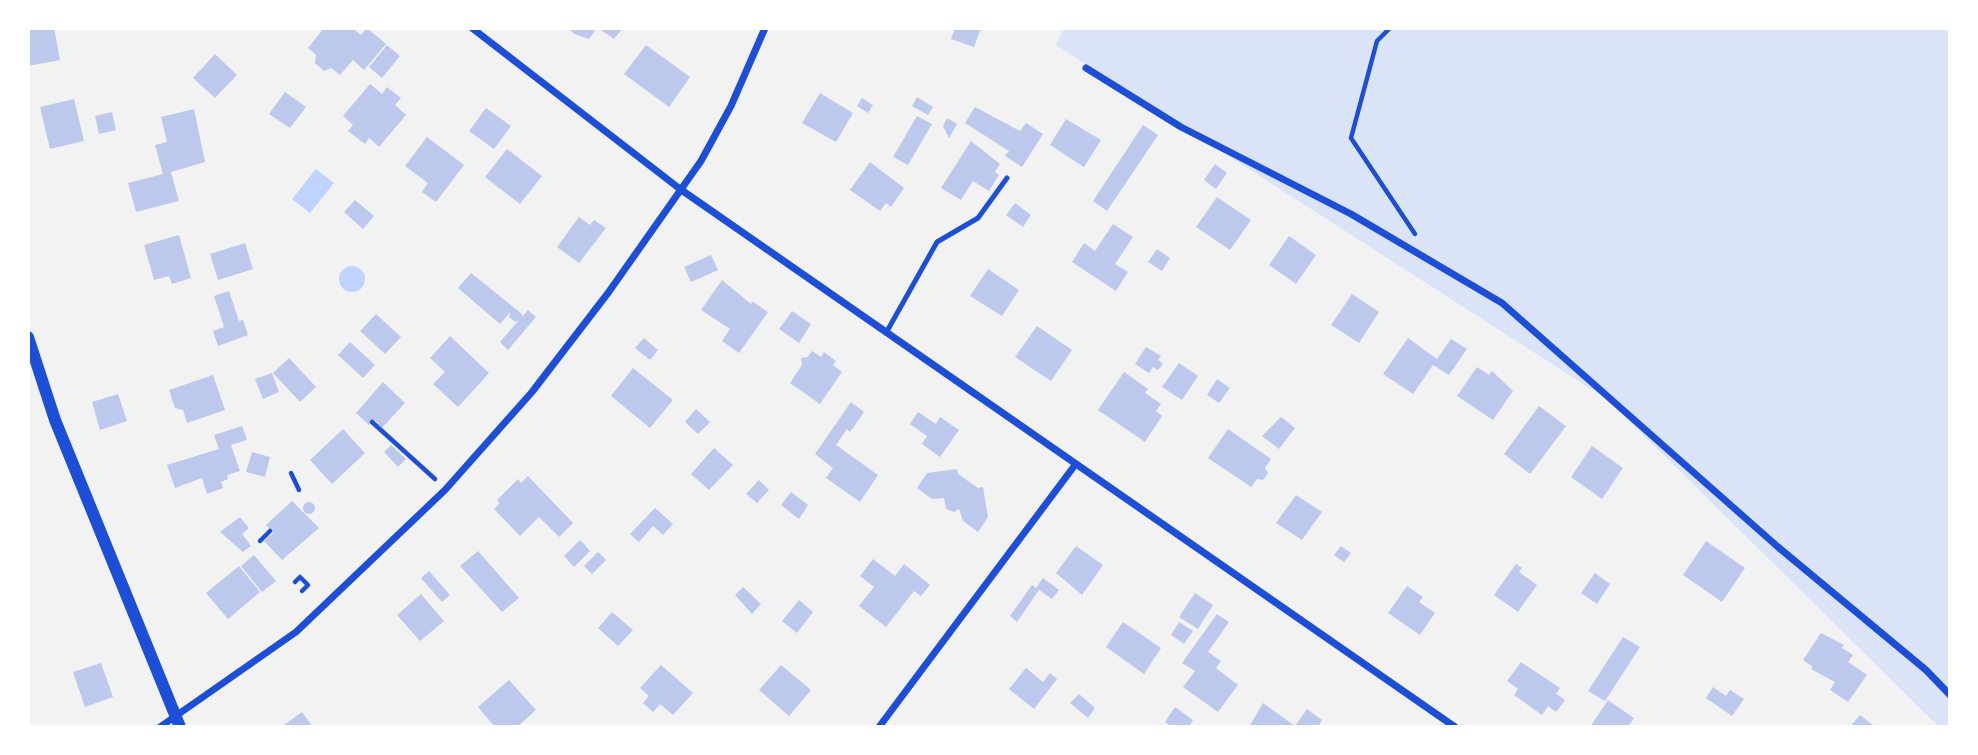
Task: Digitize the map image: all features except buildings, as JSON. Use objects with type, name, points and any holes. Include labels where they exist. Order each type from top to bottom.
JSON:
[{"type":"street","points":[[472,28],[680,189],[1455,727]]},
{"type":"street","points":[[160,727],[177,722],[296,632],[445,490],[532,393],[608,293],[701,161],[731,106],[765,28]]},
{"type":"street","points":[[1086,68],[1181,127],[1351,214],[1502,303],[1778,547],[1926,670],[1950,695]]},
{"type":"street","points":[[28,337],[55,421],[177,722]]},
{"type":"street","points":[[879,727],[1074,465]]},
{"type":"lane","points":[[886,333],[937,242],[978,218],[1007,178]]},
{"type":"path","points":[[1390,28],[1377,41],[1351,138],[1433,261]]},
{"type":"path","points":[[372,422],[427,471]]},
{"type":"path","points":[[291,473],[299,491]]},
{"type":"path","points":[[260,541],[271,530]]},
{"type":"path","points":[[295,582],[300,577],[308,585],[302,591]]},
{"type":"shaded area","points":[[1064,28],[1950,28],[1950,727],[1939,727],[1608,400],[1056,45]]},
{"type":"water","points":[[316,169],[334,183],[310,213],[292,199]]},
{"type":"water","points":[[352,266],[361,270],[365,279],[361,288],[352,292],[343,288],[339,279],[343,270]]}]
